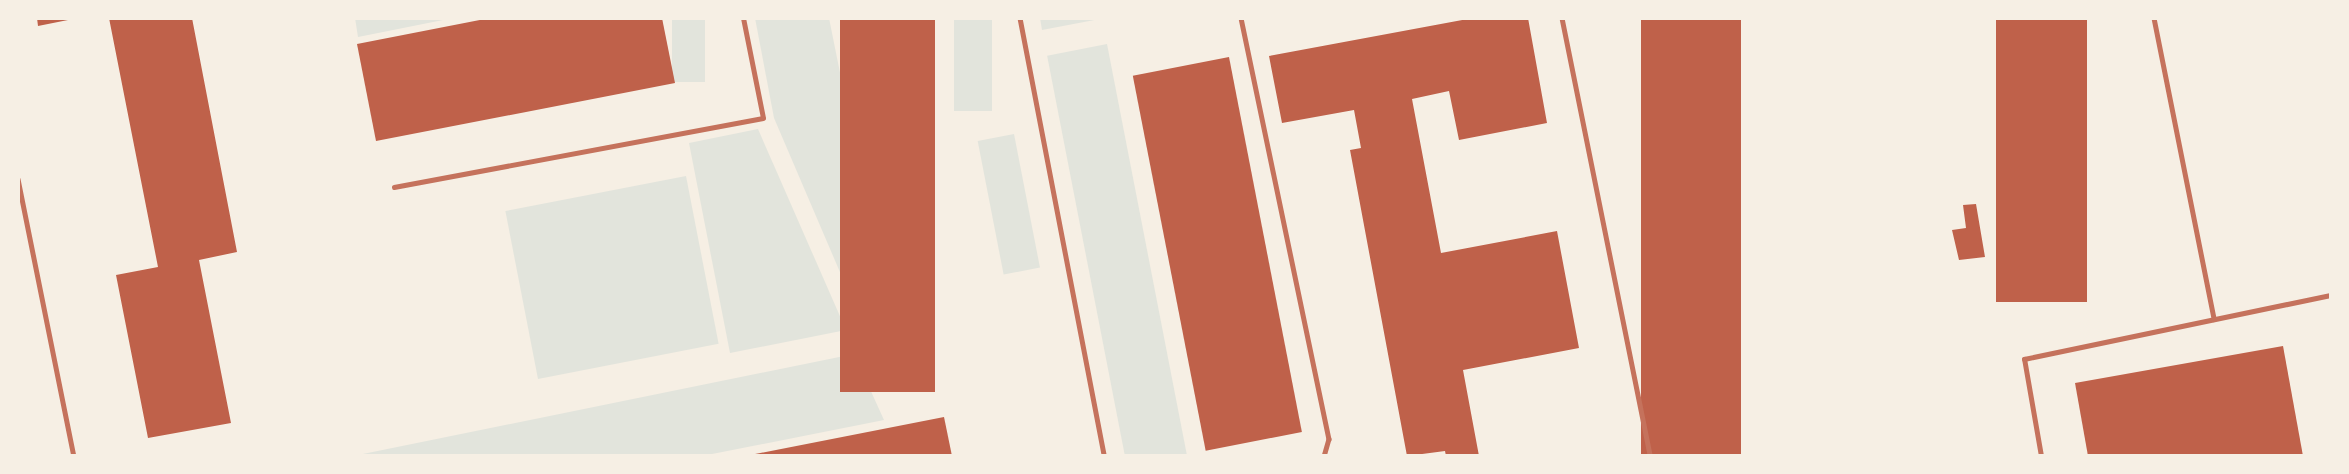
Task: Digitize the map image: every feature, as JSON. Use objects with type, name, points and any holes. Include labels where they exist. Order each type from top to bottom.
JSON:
[{"type":"lane","points":[[394,187],[764,118],[743,18]]},
{"type":"lane","points":[[1020,18],[1104,456]]},
{"type":"lane","points":[[1241,18],[1329,439],[1324,456]]},
{"type":"lane","points":[[1562,18],[1650,456]]},
{"type":"lane","points":[[2154,18],[2214,319]]},
{"type":"lane","points":[[18,179],[74,456]]},
{"type":"lane","points":[[2041,456],[2024,359],[2331,295]]},
{"type":"shaded area","points":[[355,18],[453,18],[358,37]]},
{"type":"shaded area","points":[[672,18],[705,18],[705,82],[672,82]]},
{"type":"shaded area","points":[[755,18],[829,18],[903,386],[890,389],[774,118]]},
{"type":"shaded area","points":[[954,18],[992,18],[992,111],[954,111]]},
{"type":"shaded area","points":[[1040,18],[1105,18],[1042,30]]},
{"type":"shaded area","points":[[1107,44],[1187,456],[1125,456],[1047,56]]},
{"type":"shaded area","points":[[758,129],[846,330],[730,353],[689,143]]},
{"type":"shaded area","points":[[1014,134],[1040,268],[1004,275],[978,141]]},
{"type":"shaded area","points":[[686,176],[719,344],[538,379],[505,211]]},
{"type":"shaded area","points":[[854,354],[884,420],[702,456],[353,456]]},
{"type":"building","points":[[37,18],[73,18],[73,19],[38,26]]},
{"type":"building","points":[[109,18],[192,18],[237,252],[199,260],[231,423],[148,438],[116,275],[158,267]]},
{"type":"building","points":[[490,18],[662,18],[675,83],[376,141],[357,44]]},
{"type":"building","points":[[840,18],[935,18],[935,392],[840,392]]},
{"type":"building","points":[[1473,18],[1528,18],[1547,123],[1459,140],[1449,91],[1412,99],[1441,253],[1557,231],[1579,348],[1463,370],[1479,456],[1446,456],[1445,451],[1407,456],[1350,150],[1361,148],[1354,110],[1282,123],[1269,56]]},
{"type":"building","points":[[1641,18],[1741,18],[1741,456],[1641,456]]},
{"type":"building","points":[[1996,18],[2087,18],[2087,302],[1996,302]]},
{"type":"building","points":[[1229,57],[1302,432],[1206,451],[1133,76]]},
{"type":"building","points":[[1976,204],[1985,257],[1959,260],[1952,230],[1966,228],[1963,205]]},
{"type":"building","points":[[2283,346],[2303,456],[2088,456],[2075,383]]},
{"type":"building","points":[[944,417],[952,456],[750,456],[750,455]]}]
